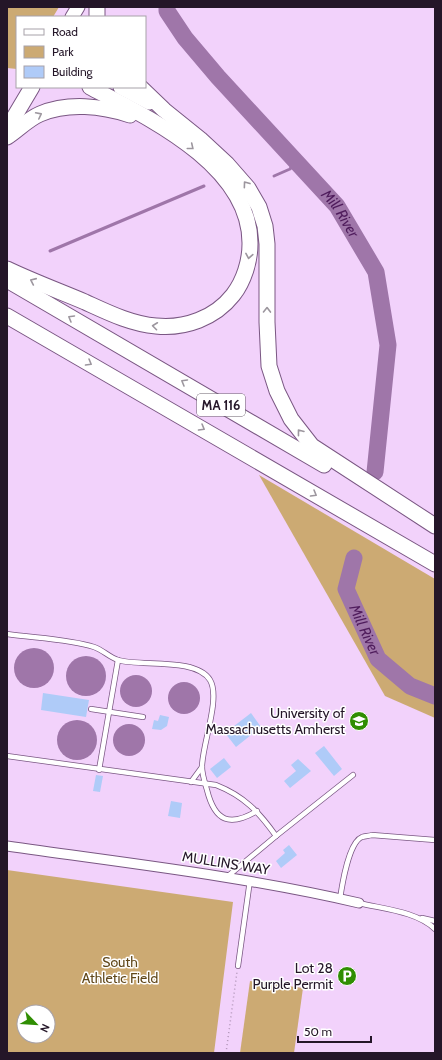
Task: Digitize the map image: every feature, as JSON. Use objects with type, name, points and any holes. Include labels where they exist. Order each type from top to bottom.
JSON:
[{"type":"main road","points":[[73,16],[78,7]]},
{"type":"main road","points":[[7,129],[31,88]]},
{"type":"main road","points":[[7,269],[112,314],[155,326],[180,326],[196,322],[210,315],[228,301],[240,285],[250,253],[250,232],[244,208],[230,187],[207,160],[185,142],[159,125],[92,88]]},
{"type":"main road","points":[[123,88],[164,110]]},
{"type":"main road","points":[[141,88],[164,110],[205,143],[237,173],[259,207],[264,222],[267,244],[267,322],[269,366],[280,399],[291,419],[312,446],[435,526]]},
{"type":"main road","points":[[7,137],[39,114],[64,108],[77,107],[108,110],[159,125]]},
{"type":"main road","name":"MA 116","points":[[7,280],[435,530]]},
{"type":"main road","name":"MA 116","points":[[7,316],[435,564]]},
{"type":"street","name":"MULLINS WAY","points":[[7,846],[228,876],[359,903]]},
{"type":"lane","points":[[7,634],[93,647],[118,660],[169,664],[192,668],[200,671],[210,678],[214,697],[202,767],[215,811],[226,820],[236,821],[257,811]]},
{"type":"lane","points":[[99,770],[118,660]]},
{"type":"lane","points":[[91,710],[143,717]]},
{"type":"lane","points":[[7,756],[206,784],[229,790],[257,811],[276,836]]},
{"type":"lane","points":[[191,782],[202,767]]},
{"type":"lane","points":[[228,876],[353,775]]},
{"type":"lane","points":[[340,898],[344,877],[354,844],[362,837],[372,835],[435,840]]},
{"type":"lane","points":[[238,966],[250,880]]},
{"type":"lane","name":"MULLINS WAY","points":[[359,903],[415,917],[425,921],[435,929]]},
{"type":"lane","points":[[415,917],[435,921]]},
{"type":"path","points":[[226,1053],[238,966]]},
{"type":"green space","points":[[7,7],[59,7],[54,16],[16,16],[16,69],[7,68]]},
{"type":"green space","points":[[259,475],[435,579],[435,718],[385,696]]},
{"type":"green space","name":"South Athletic Field","points":[[7,870],[233,902],[214,1053],[7,1053]]},
{"type":"green space","points":[[250,981],[303,988],[294,1053],[240,1053]]},
{"type":"shaded area","points":[[34,648],[48,654],[54,668],[48,682],[34,688],[20,682],[14,668],[20,654]]},
{"type":"shaded area","points":[[86,656],[100,662],[106,676],[100,690],[86,696],[72,690],[66,676],[72,662]]},
{"type":"shaded area","points":[[133,675],[139,675],[149,682],[152,691],[151,697],[145,704],[139,707],[133,707],[123,700],[120,694],[120,688],[127,678]]},
{"type":"shaded area","points":[[181,682],[187,682],[197,689],[200,698],[199,704],[193,711],[187,714],[181,714],[171,707],[168,701],[168,695],[175,685]]},
{"type":"shaded area","points":[[77,720],[91,726],[97,740],[91,754],[77,760],[63,754],[57,740],[63,726]]},
{"type":"shaded area","points":[[126,724],[132,724],[142,731],[145,740],[144,746],[138,753],[132,756],[126,756],[116,749],[113,743],[113,737],[120,727]]},
{"type":"building","points":[[43,693],[89,700],[86,717],[41,710]]},
{"type":"building","points":[[251,713],[261,727],[236,747],[225,733]]},
{"type":"building","points":[[160,715],[169,717],[167,726],[161,730],[152,729],[154,720],[158,721]]},
{"type":"building","points":[[324,746],[342,769],[334,776],[315,753]]},
{"type":"building","points":[[224,758],[231,767],[217,778],[210,769]]},
{"type":"building","points":[[298,759],[311,771],[290,788],[284,781],[296,771],[291,765]]},
{"type":"building","points":[[96,775],[103,776],[100,792],[93,791]]},
{"type":"building","points":[[171,801],[182,803],[180,818],[168,816]]},
{"type":"building","points":[[289,845],[297,855],[281,868],[276,861],[285,853],[283,850]]},
{"type":"waterway","name":"Mill River","points":[[167,7],[167,11],[185,38],[218,77],[337,206],[376,272],[388,345],[375,472]]},
{"type":"waterway","points":[[274,176],[290,169],[296,161]]},
{"type":"waterway","points":[[50,251],[204,186]]},
{"type":"waterway","name":"Mill River","points":[[354,558],[346,589],[378,659],[410,686],[435,696]]},
{"type":"place","name":"University of Massachusetts Amherst","points":[[359,721]]},
{"type":"place","name":"Lot 28 Purple Permit","points":[[347,976]]}]
